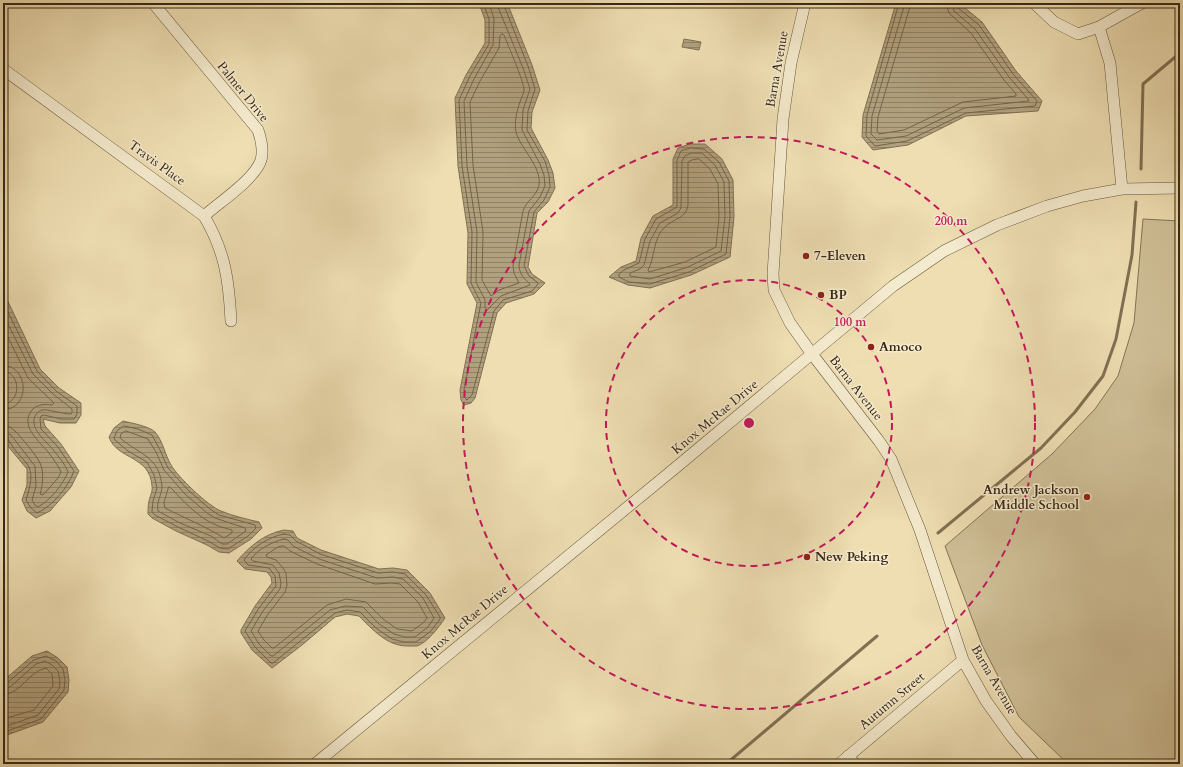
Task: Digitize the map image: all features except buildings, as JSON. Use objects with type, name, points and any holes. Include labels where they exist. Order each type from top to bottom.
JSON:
[{"type":"street","name":"Palmer Drive","points":[[153,3],[258,130],[262,145],[261,160],[256,170],[248,179],[204,216]]},
{"type":"street","name":"Barna Avenue","points":[[805,3],[791,63],[783,118],[773,274],[774,290],[790,323],[879,441],[890,459],[920,530],[963,660],[986,701],[1007,730],[1035,764]]},
{"type":"street","points":[[1034,3],[1054,22],[1078,34],[1099,27],[1142,3]]},
{"type":"street","points":[[1099,27],[1110,63],[1122,189]]},
{"type":"street","name":"Travis Place","points":[[3,69],[204,216],[214,232],[222,253],[227,276],[231,321]]},
{"type":"street","name":"Knox McRae Drive","points":[[316,764],[674,469],[893,286],[944,251],[996,225],[1047,206],[1083,196],[1122,189],[1180,188]]},
{"type":"street","name":"Autumn Street","points":[[838,764],[852,760],[963,660]]},
{"type":"shaded area","name":"Andrew Jackson Middle School","points":[[1143,219],[1180,221],[1180,759],[1174,764],[1068,764],[1019,717],[982,645],[945,546],[1052,454],[1095,409],[1118,376],[1134,323]]},
{"type":"water","points":[[479,3],[506,3],[510,10],[532,65],[540,90],[532,112],[531,128],[548,160],[553,173],[555,188],[548,202],[537,213],[528,267],[532,274],[545,283],[534,294],[506,303],[497,313],[475,398],[471,403],[464,405],[461,400],[460,390],[477,303],[467,284],[468,233],[458,166],[455,98],[466,75],[485,43],[485,20]]},
{"type":"water","points":[[896,3],[959,3],[982,22],[1016,71],[1042,101],[1038,111],[966,116],[908,145],[873,150],[862,137],[863,115]]},
{"type":"water","points":[[684,39],[701,42],[699,50],[682,47]]},
{"type":"water","points":[[690,144],[705,144],[722,159],[733,180],[734,217],[730,257],[691,275],[650,288],[628,285],[609,277],[621,267],[636,261],[641,238],[653,216],[673,205],[673,159],[678,148]]},
{"type":"water","points":[[3,291],[40,369],[59,388],[81,403],[81,415],[76,423],[60,423],[43,419],[45,426],[61,444],[79,471],[71,487],[50,511],[36,518],[27,511],[22,500],[27,485],[27,469],[3,438],[3,397],[9,389],[3,376]]},
{"type":"water","points":[[123,421],[144,426],[155,432],[171,465],[180,477],[215,508],[226,513],[259,522],[262,528],[251,539],[229,553],[219,552],[152,518],[148,514],[152,488],[150,476],[146,468],[119,450],[109,437],[114,428]]},
{"type":"water","points":[[284,530],[293,531],[297,538],[321,550],[379,569],[393,568],[407,570],[430,593],[445,618],[425,642],[417,646],[407,646],[386,640],[359,616],[347,614],[335,617],[272,668],[252,650],[241,633],[241,630],[255,606],[272,583],[271,577],[267,572],[245,569],[237,561],[258,541],[270,534]]},
{"type":"water","points":[[47,651],[58,658],[67,667],[69,680],[68,692],[43,722],[7,735],[3,734],[3,681],[32,656]]},
{"type":"waterway","points":[[1141,169],[1143,84],[1180,53]]},
{"type":"waterway","points":[[938,533],[1041,448],[1075,412],[1103,376],[1116,339],[1132,255],[1136,202]]},
{"type":"waterway","points":[[726,764],[877,636]]},
{"type":"place","name":"7-Eleven","points":[[806,256]]},
{"type":"place","name":"BP","points":[[821,295]]},
{"type":"place","name":"Amoco","points":[[871,347]]},
{"type":"place","name":"Andrew Jackson Middle School","points":[[1087,497]]},
{"type":"place","name":"New Peking","points":[[807,557]]}]
